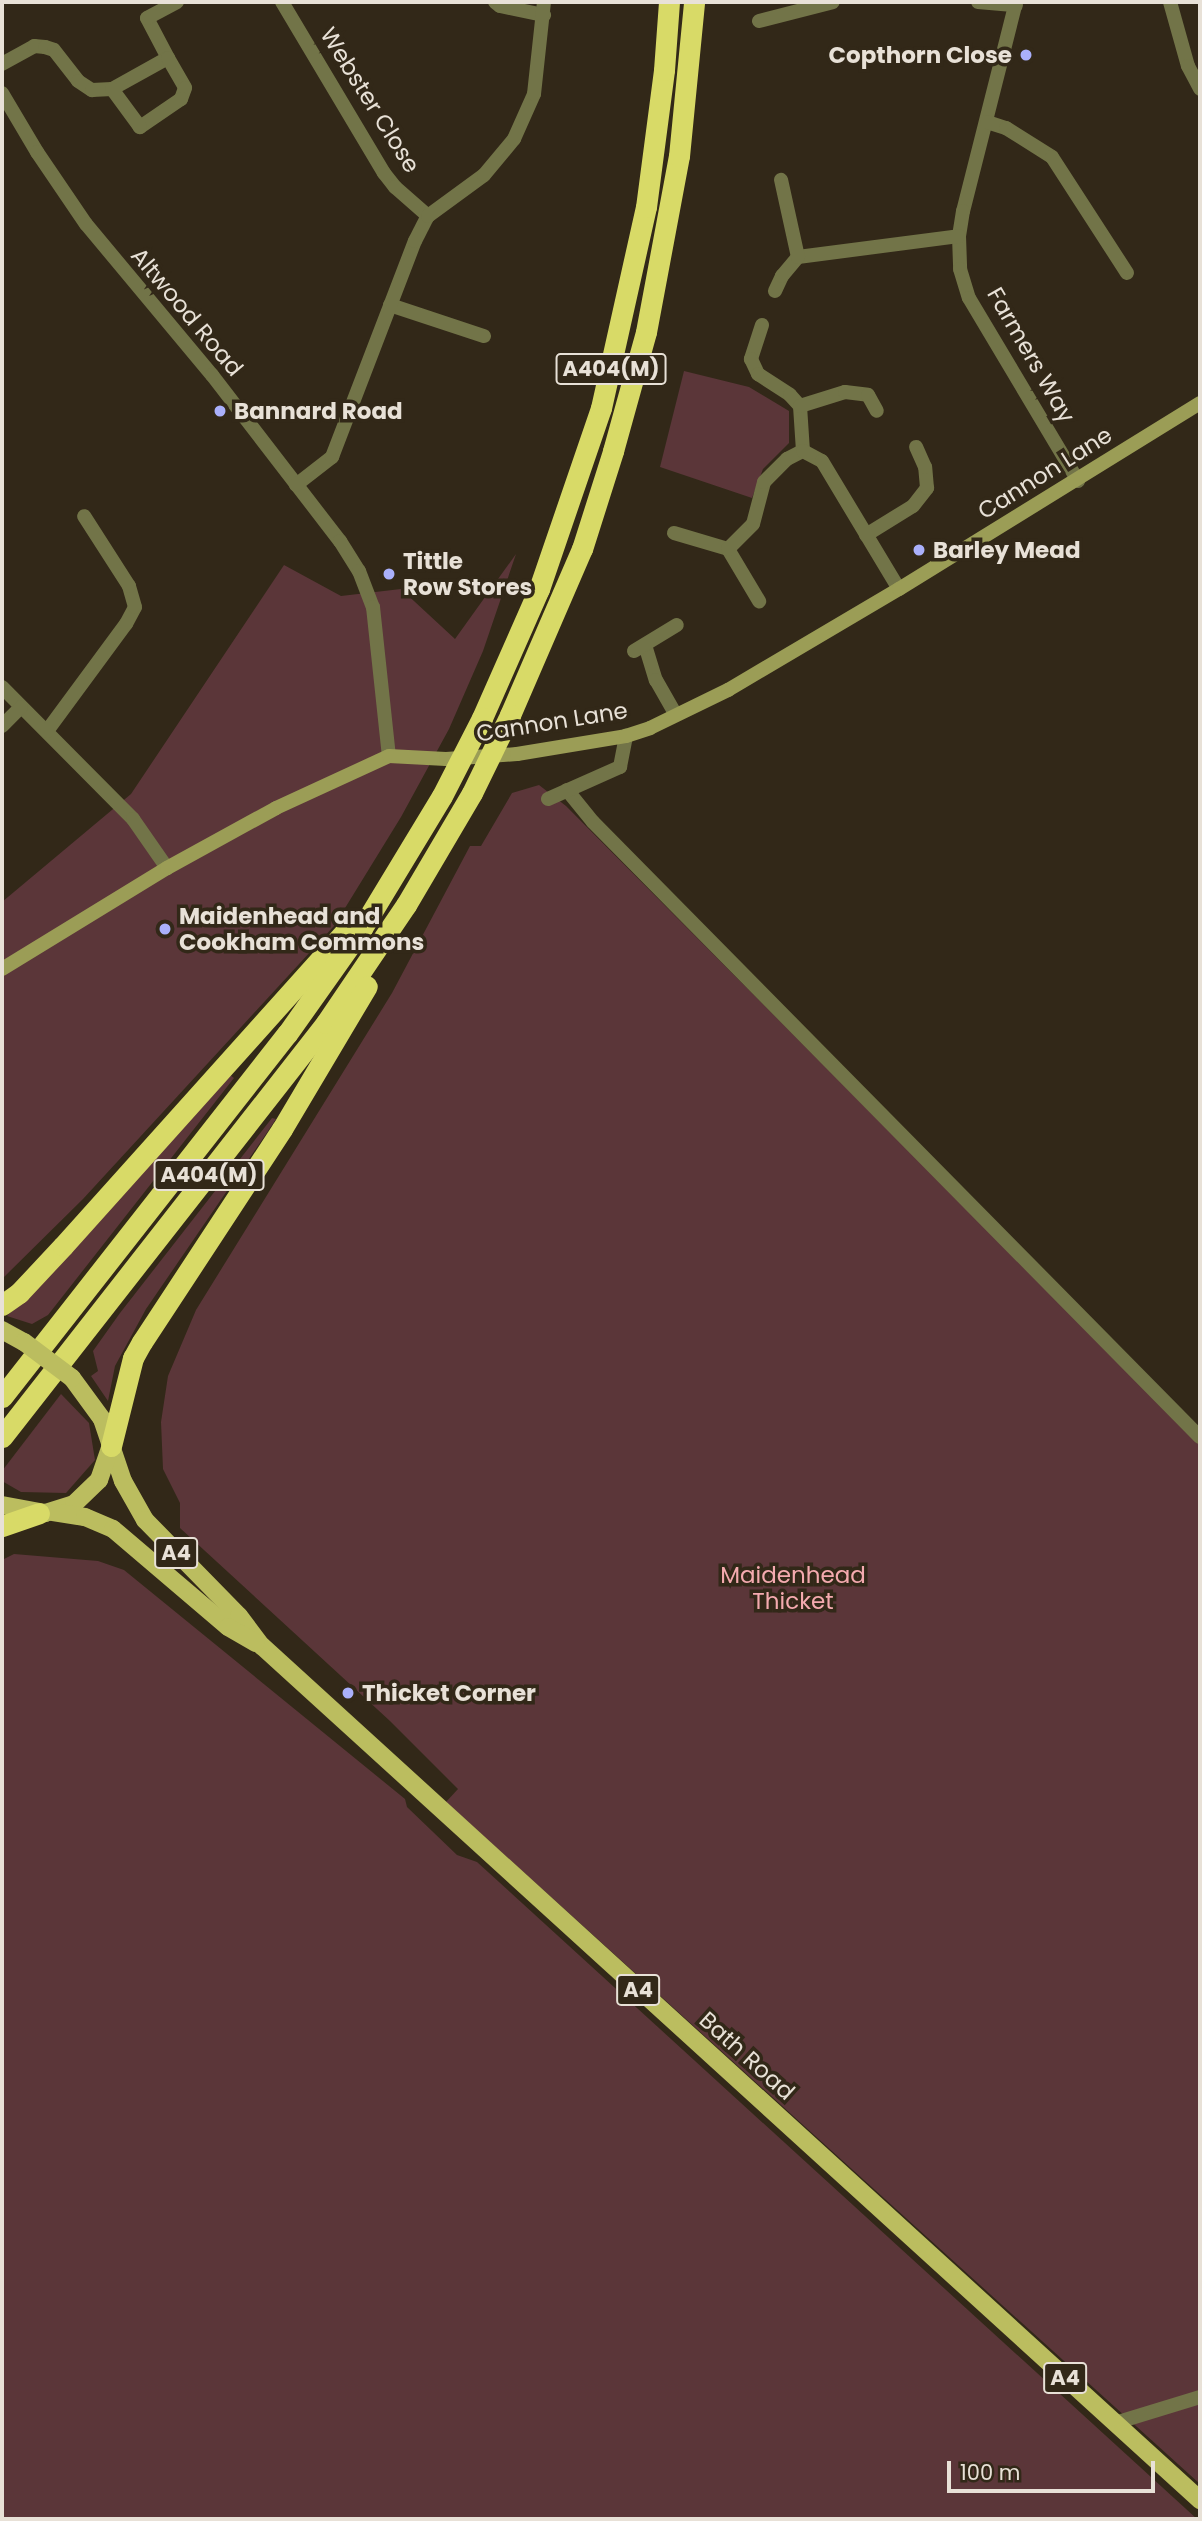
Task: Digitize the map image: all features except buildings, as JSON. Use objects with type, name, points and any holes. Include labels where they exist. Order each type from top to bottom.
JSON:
[{"type":"highway","name":"A404(M)","points":[[2,1397],[335,969],[442,796],[482,718],[539,589],[601,408],[628,299],[646,207],[661,96],[669,2]]},
{"type":"highway","name":"A404(M)","points":[[111,1446],[134,1358],[142,1342],[332,1048],[406,905],[472,793],[510,715],[582,549],[631,391],[659,273],[677,169],[694,2]]},
{"type":"highway","name":"A404(M)","points":[[2,1305],[28,1284],[389,885]]},
{"type":"highway","name":"A404(M)","points":[[2,1437],[269,1100],[326,1023],[406,905]]},
{"type":"highway","points":[[2,1526],[46,1513]]},
{"type":"main road","name":"Bath Road","points":[[2,1330],[24,1342],[72,1378],[96,1409],[127,1490],[145,1520],[239,1616],[262,1646],[1200,2500]]},
{"type":"main road","points":[[46,1513],[74,1504],[94,1488],[104,1471],[111,1446]]},
{"type":"main road","name":"Bath Road","points":[[2,1504],[85,1517],[113,1529],[228,1628],[262,1646]]},
{"type":"street","points":[[112,89],[139,127],[181,99],[186,88],[147,18],[177,2]]},
{"type":"street","name":"Webster Close","points":[[282,2],[384,173],[395,187],[428,216]]},
{"type":"street","points":[[296,485],[332,457],[390,305],[428,216],[484,175],[514,139],[534,94],[544,8],[500,6],[495,2]]},
{"type":"street","points":[[760,21],[833,2]]},
{"type":"street","points":[[978,2],[1016,4]]},
{"type":"street","points":[[1170,2],[1188,66],[1200,89]]},
{"type":"street","name":"Farmers Way","points":[[1016,4],[959,236],[960,269],[969,298],[1077,481]]},
{"type":"street","points":[[2,64],[34,46],[45,47],[54,50],[78,81],[92,90],[112,89],[168,58]]},
{"type":"street","name":"Altwood Road","points":[[2,93],[37,152],[86,224],[212,375],[359,571],[373,607],[389,756]]},
{"type":"street","points":[[987,122],[1006,128],[1052,157],[1127,273]]},
{"type":"street","points":[[781,180],[798,257]]},
{"type":"street","points":[[775,291],[782,276],[798,257],[959,236]]},
{"type":"street","points":[[390,305],[484,336]]},
{"type":"street","points":[[762,326],[751,359],[758,374],[800,406],[803,452]]},
{"type":"street","points":[[800,406],[845,392],[868,395],[877,411]]},
{"type":"street","name":"Cannon Lane","points":[[2,969],[167,868],[276,808],[389,756],[434,759],[517,754],[626,736],[676,715],[728,690],[899,589],[1200,403]]},
{"type":"street","points":[[866,535],[913,506],[927,488],[925,467],[916,447]]},
{"type":"street","points":[[728,549],[753,524],[764,482],[787,459],[803,452],[822,461],[899,589]]},
{"type":"street","points":[[47,731],[126,624],[135,607],[129,586],[84,516]]},
{"type":"street","points":[[674,533],[728,549],[759,601]]},
{"type":"street","points":[[676,715],[639,648],[677,625]]},
{"type":"street","points":[[2,687],[133,819],[167,868]]},
{"type":"street","points":[[2,726],[21,707]]},
{"type":"street","points":[[548,799],[620,766],[626,736]]},
{"type":"street","points":[[567,790],[593,822],[1200,1437]]},
{"type":"street","points":[[1115,2423],[1200,2397]]},
{"type":"green space","points":[[684,371],[749,387],[789,411],[789,443],[763,469],[752,498],[660,467]]},
{"type":"green space","points":[[516,554],[483,651],[449,729],[401,817],[334,926],[83,1199],[2,1279],[2,902],[131,794],[284,565],[341,596],[401,589],[455,639]]},
{"type":"green space","name":"Maidenhead Thicket","points":[[539,785],[566,806],[1200,1444],[1200,2484],[446,1802],[458,1789],[390,1721],[180,1528],[180,1503],[163,1469],[161,1422],[168,1376],[196,1310],[392,993],[470,846],[481,846],[512,793]]},
{"type":"green space","points":[[230,1075],[234,1078],[48,1315],[32,1324],[7,1316],[51,1273]]},
{"type":"green space","points":[[272,1118],[276,1119],[146,1309],[115,1366],[108,1401],[91,1376],[98,1371],[93,1351]]},
{"type":"green space","points":[[61,1394],[89,1423],[95,1460],[66,1493],[21,1492],[2,1481],[2,1471]]},
{"type":"green space","points":[[14,1554],[98,1561],[124,1570],[405,1799],[407,1807],[457,1855],[477,1862],[1197,2519],[2,2519],[2,1560]]},
{"type":"place","name":"Copthorn Close","points":[[1026,55]]},
{"type":"place","name":"Bannard Road","points":[[220,411]]},
{"type":"place","name":"Barley Mead","points":[[919,550]]},
{"type":"place","name":"Tittle Row Stores","points":[[389,574]]},
{"type":"place","name":"Maidenhead and Cookham Commons","points":[[165,929]]},
{"type":"place","name":"Thicket Corner","points":[[348,1693]]}]
